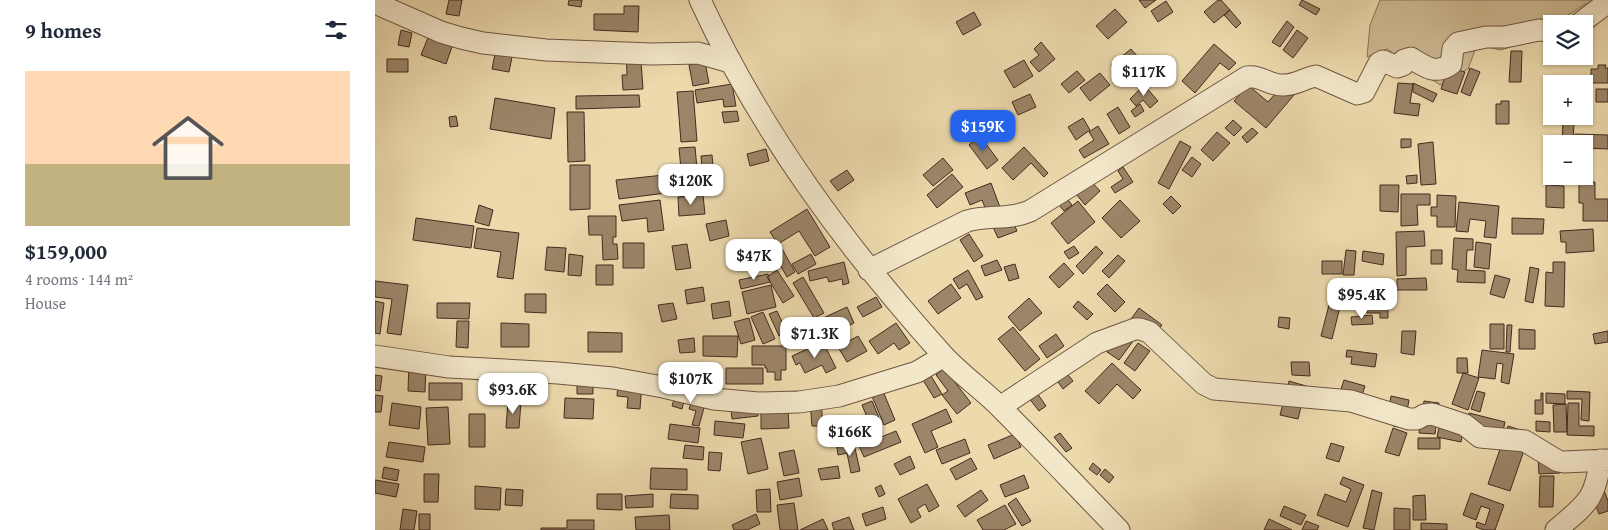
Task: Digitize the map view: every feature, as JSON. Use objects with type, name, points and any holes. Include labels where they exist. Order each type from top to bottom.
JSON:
[{"type":"street","points":[[700,0],[730,62],[796,171],[869,270],[944,356],[1000,407],[1119,530]]},
{"type":"street","points":[[1591,15],[1608,2]]},
{"type":"street","points":[[375,3],[441,32],[483,43],[546,50],[652,54],[698,53],[730,62]]},
{"type":"street","points":[[869,270],[967,221],[983,218],[1014,217],[1030,211],[1247,77],[1256,76],[1273,84],[1283,85],[1293,84],[1316,76],[1357,94],[1364,92],[1379,63],[1383,61],[1397,67],[1403,64],[1404,60],[1411,58],[1427,68],[1441,70],[1451,64],[1453,49],[1458,43],[1485,36],[1505,37],[1543,30]]},
{"type":"street","points":[[1000,407],[1097,343],[1119,334],[1140,329],[1149,332],[1204,384],[1214,389],[1351,401],[1409,420],[1417,420],[1424,415],[1432,414],[1465,425],[1480,437],[1525,441],[1558,461],[1604,460],[1592,495],[1583,507],[1556,530]]},
{"type":"street","points":[[375,356],[449,367],[613,378],[714,399],[758,403],[799,402],[839,396],[917,372],[944,356]]},
{"type":"shaded area","points":[[1380,0],[1599,0],[1596,3],[1585,4],[1568,15],[1543,15],[1543,31],[1528,41],[1501,50],[1477,45],[1468,69],[1440,85],[1387,49],[1367,57],[1370,25]]},
{"type":"building","points":[[449,0],[462,0],[459,16],[446,14]]},
{"type":"building","points":[[569,0],[582,0],[581,7],[568,5]]},
{"type":"building","points":[[1139,0],[1156,0],[1145,8]]},
{"type":"building","points":[[1218,0],[1221,0],[1230,10],[1214,23],[1204,12]]},
{"type":"building","points":[[1302,0],[1320,9],[1316,15],[1299,5]]},
{"type":"building","points":[[1166,1],[1173,12],[1158,22],[1151,11]]},
{"type":"building","points":[[624,6],[639,6],[638,32],[594,30],[594,14],[624,14]]},
{"type":"building","points":[[1115,9],[1127,22],[1108,39],[1096,26]]},
{"type":"building","points":[[1230,10],[1241,23],[1236,28],[1224,15]]},
{"type":"building","points":[[974,12],[981,25],[963,35],[956,22]]},
{"type":"building","points":[[1287,21],[1294,27],[1280,47],[1272,42]]},
{"type":"building","points":[[401,30],[412,33],[409,47],[398,45]]},
{"type":"building","points":[[1297,30],[1308,38],[1293,58],[1283,50]]},
{"type":"building","points":[[429,35],[453,44],[446,64],[421,55]]},
{"type":"building","points":[[1041,42],[1055,59],[1039,72],[1030,62],[1039,55],[1034,49]]},
{"type":"building","points":[[497,44],[514,47],[509,72],[492,69]]},
{"type":"building","points":[[1214,44],[1236,63],[1229,70],[1220,63],[1195,93],[1182,81]]},
{"type":"building","points":[[640,49],[643,89],[623,90],[622,75],[627,75],[626,50]]},
{"type":"building","points":[[1131,49],[1139,58],[1118,75],[1111,65]]},
{"type":"building","points":[[1511,51],[1522,51],[1521,82],[1509,82]]},
{"type":"building","points":[[387,59],[408,59],[408,72],[387,72]]},
{"type":"building","points":[[1024,60],[1033,76],[1014,88],[1004,71]]},
{"type":"building","points":[[705,62],[709,83],[693,86],[689,65]]},
{"type":"building","points":[[1598,65],[1606,65],[1605,68],[1608,68],[1608,83],[1593,83],[1591,69],[1598,69]]},
{"type":"building","points":[[1448,67],[1465,72],[1457,94],[1441,89]]},
{"type":"building","points":[[1470,68],[1480,72],[1470,96],[1461,92]]},
{"type":"building","points":[[1077,71],[1085,80],[1069,93],[1061,84]]},
{"type":"building","points":[[1100,73],[1110,85],[1090,101],[1080,88]]},
{"type":"building","points":[[1398,83],[1413,84],[1410,103],[1420,104],[1418,116],[1394,113]]},
{"type":"building","points":[[1413,83],[1437,94],[1433,102],[1413,92]]},
{"type":"building","points":[[732,84],[736,106],[724,107],[723,99],[697,103],[695,90]]},
{"type":"building","points":[[1144,85],[1158,101],[1150,108],[1143,100],[1136,106],[1130,99]]},
{"type":"building","points":[[1248,85],[1268,102],[1283,85],[1294,95],[1266,128],[1234,101]]},
{"type":"building","points":[[1596,89],[1608,89],[1608,102],[1596,102]]},
{"type":"building","points":[[693,91],[697,141],[681,142],[677,92]]},
{"type":"building","points":[[1030,94],[1036,107],[1018,115],[1012,102]]},
{"type":"building","points":[[639,95],[640,107],[576,109],[576,96]]},
{"type":"building","points":[[495,98],[555,108],[551,139],[490,129]]},
{"type":"building","points":[[1501,101],[1509,101],[1509,124],[1496,124],[1496,104],[1501,104]]},
{"type":"building","points":[[1140,104],[1144,111],[1135,117],[1131,111]]},
{"type":"building","points":[[1118,107],[1130,127],[1119,134],[1107,114]]},
{"type":"building","points":[[737,111],[739,121],[724,123],[722,112]]},
{"type":"building","points":[[567,112],[584,112],[585,161],[568,162]]},
{"type":"building","points":[[456,116],[458,126],[450,127],[449,117]]},
{"type":"building","points":[[999,118],[1003,128],[984,135],[980,125]]},
{"type":"building","points":[[1083,118],[1090,130],[1076,140],[1068,127]]},
{"type":"building","points":[[1233,120],[1242,128],[1234,136],[1225,128]]},
{"type":"building","points":[[1563,125],[1574,125],[1573,135],[1562,135]]},
{"type":"building","points":[[1098,126],[1109,144],[1084,158],[1079,150],[1094,140],[1089,132]]},
{"type":"building","points":[[1252,128],[1258,133],[1247,143],[1242,137]]},
{"type":"building","points":[[1217,132],[1230,143],[1213,161],[1201,150]]},
{"type":"building","points":[[1575,134],[1608,135],[1608,149],[1593,148],[1593,135]]},
{"type":"building","points":[[980,136],[998,160],[987,169],[969,145]]},
{"type":"building","points":[[1401,139],[1411,139],[1411,147],[1401,148]]},
{"type":"building","points":[[1180,141],[1191,147],[1169,189],[1158,183]]},
{"type":"building","points":[[1433,142],[1436,184],[1421,185],[1418,144]]},
{"type":"building","points":[[695,147],[699,190],[683,191],[679,148]]},
{"type":"building","points":[[1024,147],[1048,173],[1044,177],[1031,163],[1013,180],[1002,168]]},
{"type":"building","points":[[766,149],[769,161],[750,166],[747,154]]},
{"type":"building","points":[[712,155],[715,186],[704,188],[701,156]]},
{"type":"building","points":[[1192,157],[1201,164],[1192,177],[1182,170]]},
{"type":"building","points":[[943,158],[953,170],[933,186],[923,175]]},
{"type":"building","points":[[570,165],[590,165],[590,209],[570,210]]},
{"type":"building","points":[[1123,167],[1133,182],[1115,193],[1111,187],[1123,179],[1118,171]]},
{"type":"building","points":[[847,170],[854,180],[838,191],[830,181]]},
{"type":"building","points":[[952,174],[963,187],[937,208],[927,195]]},
{"type":"building","points":[[664,175],[666,193],[619,199],[616,180]]},
{"type":"building","points":[[1417,175],[1417,183],[1407,184],[1406,176]]},
{"type":"building","points":[[1090,180],[1100,191],[1085,205],[1076,194]]},
{"type":"building","points":[[1593,182],[1595,182],[1595,199],[1608,199],[1608,221],[1583,221],[1583,203],[1579,203],[1579,185],[1593,185]]},
{"type":"building","points":[[991,183],[1001,210],[988,215],[982,200],[970,205],[965,193]]},
{"type":"building","points":[[1380,185],[1399,185],[1398,212],[1380,211]]},
{"type":"building","points":[[1546,185],[1564,186],[1564,208],[1546,207]]},
{"type":"building","points":[[1062,192],[1072,205],[1064,211],[1054,199]]},
{"type":"building","points":[[1401,194],[1430,194],[1430,205],[1417,205],[1418,225],[1401,226]]},
{"type":"building","points":[[703,195],[705,214],[679,216],[678,197]]},
{"type":"building","points":[[1437,195],[1456,196],[1455,227],[1437,227],[1437,216],[1431,216],[1431,207],[1437,207]]},
{"type":"building","points":[[1171,196],[1181,206],[1173,214],[1163,204]]},
{"type":"building","points":[[660,200],[664,230],[648,232],[647,218],[622,221],[619,205]]},
{"type":"building","points":[[1120,200],[1140,221],[1121,238],[1102,218]]},
{"type":"building","points":[[1078,201],[1095,222],[1068,244],[1051,223]]},
{"type":"building","points":[[1459,202],[1499,206],[1496,238],[1484,237],[1486,221],[1470,219],[1468,232],[1456,231]]},
{"type":"building","points":[[479,205],[493,210],[489,226],[475,222]]},
{"type":"building","points":[[807,209],[830,247],[815,256],[799,231],[778,244],[770,232]]},
{"type":"building","points":[[588,216],[616,216],[616,237],[613,237],[613,244],[617,244],[618,259],[603,260],[602,235],[589,235]]},
{"type":"building","points":[[416,218],[474,226],[471,248],[413,240]]},
{"type":"building","points":[[1512,218],[1544,219],[1543,234],[1512,234]]},
{"type":"building","points":[[1012,219],[1017,231],[998,238],[993,227]]},
{"type":"building","points":[[726,220],[729,236],[710,241],[706,224]]},
{"type":"building","points":[[477,228],[519,233],[513,279],[497,277],[501,252],[474,248]]},
{"type":"building","points":[[1593,229],[1594,251],[1566,253],[1566,242],[1561,242],[1560,231]]},
{"type":"building","points":[[1424,231],[1425,246],[1406,247],[1406,275],[1397,276],[1396,232]]},
{"type":"building","points":[[969,234],[983,256],[974,262],[960,240]]},
{"type":"building","points":[[1454,238],[1473,239],[1473,250],[1467,250],[1466,270],[1485,271],[1485,283],[1457,282],[1458,270],[1452,269]]},
{"type":"building","points":[[1476,242],[1491,244],[1489,269],[1474,267]]},
{"type":"building","points":[[623,243],[644,243],[644,268],[623,268]]},
{"type":"building","points":[[687,244],[691,268],[676,270],[672,246]]},
{"type":"building","points":[[780,245],[795,272],[787,277],[771,249]]},
{"type":"building","points":[[1074,246],[1079,253],[1069,259],[1064,252]]},
{"type":"building","points":[[1096,246],[1103,253],[1083,274],[1076,266]]},
{"type":"building","points":[[547,247],[566,248],[564,272],[545,270]]},
{"type":"building","points":[[1346,250],[1356,251],[1354,275],[1343,275]]},
{"type":"building","points":[[1431,250],[1442,250],[1442,264],[1431,264]]},
{"type":"building","points":[[1363,251],[1384,254],[1383,265],[1362,261]]},
{"type":"building","points":[[569,254],[583,256],[581,276],[568,275]]},
{"type":"building","points":[[811,254],[816,264],[798,274],[792,264]]},
{"type":"building","points":[[1118,255],[1125,261],[1109,278],[1102,271]]},
{"type":"building","points":[[997,260],[1002,270],[985,276],[981,266]]},
{"type":"building","points":[[1322,261],[1342,261],[1342,274],[1322,274]]},
{"type":"building","points":[[844,262],[849,283],[843,285],[842,279],[829,282],[827,277],[810,281],[808,271]]},
{"type":"building","points":[[1553,262],[1565,262],[1564,307],[1545,306],[1546,272],[1553,273]]},
{"type":"building","points":[[1064,263],[1074,274],[1059,288],[1049,277]]},
{"type":"building","points":[[1015,264],[1019,278],[1009,281],[1004,267]]},
{"type":"building","points":[[596,265],[613,265],[613,285],[596,285]]},
{"type":"building","points":[[1530,267],[1539,269],[1533,303],[1525,301]]},
{"type":"building","points":[[777,270],[794,296],[783,303],[767,277]]},
{"type":"building","points":[[968,270],[983,297],[976,300],[967,284],[959,289],[953,279]]},
{"type":"building","points":[[768,274],[770,282],[741,289],[739,280]]},
{"type":"building","points":[[1495,275],[1510,279],[1504,298],[1490,294]]},
{"type":"building","points":[[803,277],[824,313],[814,318],[793,283]]},
{"type":"building","points":[[1426,278],[1427,290],[1397,290],[1397,279]]},
{"type":"building","points":[[1349,279],[1363,279],[1363,298],[1350,298]]},
{"type":"building","points":[[375,281],[408,285],[401,335],[387,333],[392,299],[375,297]]},
{"type":"building","points":[[1365,281],[1387,281],[1388,318],[1380,318],[1380,313],[1367,313],[1367,306],[1373,306],[1373,302],[1366,302]]},
{"type":"building","points":[[951,284],[961,298],[938,314],[928,301]]},
{"type":"building","points":[[1107,284],[1125,302],[1115,312],[1097,294]]},
{"type":"building","points":[[771,285],[776,307],[747,314],[742,292]]},
{"type":"building","points":[[703,287],[705,301],[687,304],[685,290]]},
{"type":"building","points":[[525,294],[546,294],[546,313],[525,312]]},
{"type":"building","points":[[876,297],[882,307],[863,317],[857,307]]},
{"type":"building","points":[[1331,297],[1342,299],[1332,339],[1321,336]]},
{"type":"building","points":[[1029,298],[1042,313],[1020,331],[1008,317]]},
{"type":"building","points":[[375,301],[384,303],[380,334],[375,333]]},
{"type":"building","points":[[729,301],[731,316],[713,319],[711,304]]},
{"type":"building","points":[[1078,301],[1093,314],[1087,320],[1073,307]]},
{"type":"building","points":[[437,303],[470,303],[469,319],[437,318]]},
{"type":"building","points":[[673,303],[677,319],[662,322],[658,305]]},
{"type":"building","points":[[847,307],[854,323],[830,335],[823,318]]},
{"type":"building","points":[[1139,308],[1162,325],[1153,337],[1142,329],[1119,360],[1107,352]]},
{"type":"building","points":[[777,311],[787,333],[779,336],[769,314]]},
{"type":"building","points":[[763,312],[775,339],[763,344],[751,317]]},
{"type":"building","points":[[1372,315],[1373,324],[1352,325],[1351,317]]},
{"type":"building","points":[[1279,317],[1290,318],[1289,329],[1278,327]]},
{"type":"building","points":[[749,318],[755,340],[741,344],[734,322]]},
{"type":"building","points":[[457,321],[469,321],[468,348],[456,347]]},
{"type":"building","points":[[501,323],[529,324],[529,347],[501,347]]},
{"type":"building","points":[[896,323],[910,343],[899,350],[894,343],[878,354],[869,341]]},
{"type":"building","points":[[1490,324],[1504,324],[1504,349],[1490,349]]},
{"type":"building","points":[[1507,325],[1512,325],[1510,352],[1506,352]]},
{"type":"building","points":[[1013,327],[1040,359],[1025,371],[998,339]]},
{"type":"building","points":[[1519,329],[1535,330],[1535,349],[1519,349]]},
{"type":"building","points":[[1402,331],[1416,331],[1414,355],[1401,353]]},
{"type":"building","points":[[1608,331],[1608,342],[1595,344],[1593,334]]},
{"type":"building","points":[[588,332],[622,333],[622,352],[588,352]]},
{"type":"building","points":[[1056,334],[1064,346],[1047,358],[1039,346]]},
{"type":"building","points":[[703,336],[738,336],[737,357],[703,356]]},
{"type":"building","points":[[858,336],[867,351],[847,362],[838,347]]},
{"type":"building","points":[[694,338],[695,352],[680,353],[678,340]]},
{"type":"building","points":[[823,342],[836,368],[826,373],[822,365],[805,373],[800,363],[796,365],[792,356]]},
{"type":"building","points":[[1138,343],[1150,351],[1135,371],[1124,363]]},
{"type":"building","points":[[752,346],[786,346],[786,370],[781,370],[781,380],[775,380],[775,372],[767,372],[765,365],[752,365]]},
{"type":"building","points":[[1347,350],[1377,354],[1375,367],[1351,364],[1352,357],[1346,357]]},
{"type":"building","points":[[1482,350],[1514,354],[1509,384],[1501,382],[1503,364],[1497,363],[1495,379],[1478,377]]},
{"type":"building","points":[[1457,358],[1467,358],[1468,373],[1457,373]]},
{"type":"building","points":[[1057,361],[1073,381],[1063,389],[1056,379],[1037,393],[1046,406],[1039,411],[1021,388]]},
{"type":"building","points":[[409,362],[426,363],[425,392],[408,391]]},
{"type":"building","points":[[1291,362],[1309,362],[1310,376],[1292,375]]},
{"type":"building","points":[[1112,363],[1141,390],[1133,399],[1117,384],[1099,404],[1085,391]]},
{"type":"building","points":[[726,368],[763,368],[763,384],[726,384]]},
{"type":"building","points":[[944,368],[971,403],[957,414],[942,395],[948,391],[936,375]]},
{"type":"building","points":[[538,371],[539,388],[513,390],[512,372]]},
{"type":"building","points":[[928,371],[942,394],[934,398],[920,375]]},
{"type":"building","points":[[577,373],[593,373],[593,394],[577,394]]},
{"type":"building","points":[[1463,373],[1479,378],[1468,410],[1452,404]]},
{"type":"building","points":[[375,375],[382,376],[380,391],[375,390]]},
{"type":"building","points":[[1344,380],[1365,386],[1362,395],[1341,389]]},
{"type":"building","points":[[618,381],[642,382],[640,409],[627,408],[628,397],[617,396]]},
{"type":"building","points":[[1289,381],[1306,386],[1298,419],[1280,415]]},
{"type":"building","points":[[429,383],[462,383],[462,400],[429,400]]},
{"type":"building","points":[[677,389],[707,397],[699,426],[692,425],[696,411],[689,409],[691,403],[684,401],[682,409],[672,406]]},
{"type":"building","points":[[882,389],[895,420],[884,425],[871,394]]},
{"type":"building","points":[[1477,391],[1485,393],[1480,412],[1471,409]]},
{"type":"building","points":[[1567,391],[1590,392],[1589,421],[1581,420],[1582,399],[1567,399]]},
{"type":"building","points":[[1541,393],[1543,393],[1543,414],[1535,414],[1535,400],[1541,400]]},
{"type":"building","points":[[1546,393],[1565,394],[1565,404],[1546,403]]},
{"type":"building","points":[[375,395],[383,396],[381,412],[375,412]]},
{"type":"building","points":[[1391,396],[1409,400],[1404,428],[1393,426],[1396,410],[1389,409]]},
{"type":"building","points":[[565,398],[594,399],[593,419],[564,418]]},
{"type":"building","points":[[756,398],[758,416],[732,419],[730,400]]},
{"type":"building","points":[[508,401],[521,402],[519,428],[506,428]]},
{"type":"building","points":[[872,401],[882,425],[872,429],[862,405]]},
{"type":"building","points":[[1424,401],[1439,403],[1435,434],[1419,433]]},
{"type":"building","points":[[810,402],[821,402],[823,426],[812,426]]},
{"type":"building","points":[[392,403],[421,407],[419,429],[389,425]]},
{"type":"building","points":[[1568,403],[1579,403],[1579,426],[1594,426],[1594,436],[1567,435]]},
{"type":"building","points":[[1566,404],[1567,432],[1554,432],[1553,405]]},
{"type":"building","points":[[448,407],[450,444],[428,445],[426,408]]},
{"type":"building","points":[[788,408],[789,428],[761,429],[761,409]]},
{"type":"building","points":[[946,409],[952,422],[931,431],[938,447],[925,453],[912,424]]},
{"type":"building","points":[[1443,409],[1466,414],[1461,442],[1437,437]]},
{"type":"building","points":[[1469,413],[1505,422],[1500,444],[1466,424]]},
{"type":"building","points":[[469,414],[485,414],[485,447],[469,447]]},
{"type":"building","points":[[863,420],[867,429],[842,438],[839,429]]},
{"type":"building","points":[[715,421],[745,424],[743,438],[714,435]]},
{"type":"building","points":[[1536,421],[1550,422],[1550,432],[1536,431]]},
{"type":"building","points":[[670,424],[700,428],[698,443],[668,439]]},
{"type":"building","points":[[829,426],[835,440],[823,445],[818,431]]},
{"type":"building","points":[[1508,426],[1530,433],[1510,491],[1488,484]]},
{"type":"building","points":[[1393,428],[1407,433],[1399,456],[1385,452]]},
{"type":"building","points":[[896,431],[901,442],[864,457],[859,446]]},
{"type":"building","points":[[1060,433],[1072,448],[1066,452],[1054,437]]},
{"type":"building","points":[[1015,434],[1021,447],[994,459],[988,445]]},
{"type":"building","points":[[761,438],[768,469],[748,474],[741,442]]},
{"type":"building","points":[[1418,438],[1440,438],[1440,449],[1418,449]]},
{"type":"building","points":[[965,439],[970,453],[942,464],[936,450]]},
{"type":"building","points":[[389,442],[425,447],[423,462],[386,457]]},
{"type":"building","points":[[1331,443],[1344,447],[1339,462],[1326,458]]},
{"type":"building","points":[[854,444],[860,471],[851,473],[847,453],[838,455],[837,447]]},
{"type":"building","points":[[685,445],[704,447],[703,460],[683,458]]},
{"type":"building","points":[[794,450],[799,473],[784,476],[779,453]]},
{"type":"building","points":[[709,452],[722,453],[720,471],[708,470]]},
{"type":"building","points":[[1559,455],[1560,473],[1539,474],[1538,456]]},
{"type":"building","points":[[910,456],[915,468],[900,475],[894,464]]},
{"type":"building","points":[[971,458],[977,469],[956,480],[950,469]]},
{"type":"building","points":[[1093,463],[1101,470],[1097,475],[1089,469]]},
{"type":"building","points":[[838,466],[840,478],[821,480],[818,469]]},
{"type":"building","points":[[384,467],[399,470],[397,481],[382,478]]},
{"type":"building","points":[[651,468],[687,469],[687,490],[650,489]]},
{"type":"building","points":[[1105,469],[1114,477],[1109,483],[1100,475]]},
{"type":"building","points":[[424,474],[439,474],[438,502],[424,502]]},
{"type":"building","points":[[1024,475],[1029,488],[1005,497],[1000,485]]},
{"type":"building","points":[[1540,476],[1554,476],[1553,507],[1539,507]]},
{"type":"building","points":[[1343,477],[1364,485],[1348,527],[1317,515],[1325,494],[1346,502],[1351,489],[1340,484]]},
{"type":"building","points":[[799,478],[802,496],[780,500],[777,482]]},
{"type":"building","points":[[375,480],[399,484],[396,497],[375,493]]},
{"type":"building","points":[[927,484],[939,506],[929,512],[925,504],[917,509],[921,517],[911,523],[898,499]]},
{"type":"building","points":[[881,485],[885,494],[879,497],[875,488]]},
{"type":"building","points":[[1602,485],[1608,501],[1608,511],[1599,514],[1590,490]]},
{"type":"building","points":[[475,486],[501,488],[500,510],[475,509]]},
{"type":"building","points":[[506,489],[523,490],[522,506],[505,505]]},
{"type":"building","points":[[770,489],[771,512],[757,512],[756,490]]},
{"type":"building","points":[[981,490],[988,500],[965,517],[957,506]]},
{"type":"building","points":[[1372,490],[1382,493],[1374,530],[1363,528]]},
{"type":"building","points":[[1471,493],[1504,505],[1495,530],[1484,530],[1476,527],[1477,522],[1485,525],[1490,509],[1481,506],[1476,520],[1463,515]]},
{"type":"building","points":[[597,494],[622,494],[622,510],[597,509]]},
{"type":"building","points":[[653,494],[653,507],[626,508],[625,496]]},
{"type":"building","points":[[671,494],[698,495],[698,509],[670,508]]},
{"type":"building","points":[[1425,495],[1426,520],[1413,520],[1413,496]]},
{"type":"building","points":[[1016,498],[1031,521],[1022,526],[1008,504]]},
{"type":"building","points":[[794,503],[798,530],[780,530],[777,505]]},
{"type":"building","points":[[1005,505],[1016,524],[1004,530],[983,530],[977,520]]},
{"type":"building","points":[[1284,506],[1306,515],[1301,525],[1280,516]]},
{"type":"building","points":[[883,507],[886,519],[866,526],[862,514]]},
{"type":"building","points":[[1394,508],[1410,509],[1410,530],[1394,530]]},
{"type":"building","points":[[403,509],[417,511],[414,530],[400,530]]},
{"type":"building","points":[[419,514],[430,514],[430,530],[419,530]]},
{"type":"building","points":[[756,514],[760,524],[747,530],[734,530],[732,525]]},
{"type":"building","points":[[669,515],[670,530],[636,530],[635,517]]},
{"type":"building","points":[[849,517],[854,530],[834,530],[832,523]]},
{"type":"building","points":[[823,519],[828,530],[800,530]]},
{"type":"building","points":[[1269,519],[1292,530],[1264,530]]},
{"type":"building","points":[[567,520],[594,520],[594,530],[541,530],[541,528],[567,528]]},
{"type":"building","points":[[1306,521],[1319,526],[1317,530],[1302,530]]},
{"type":"building","points":[[1421,523],[1447,524],[1447,530],[1421,530]]}]
